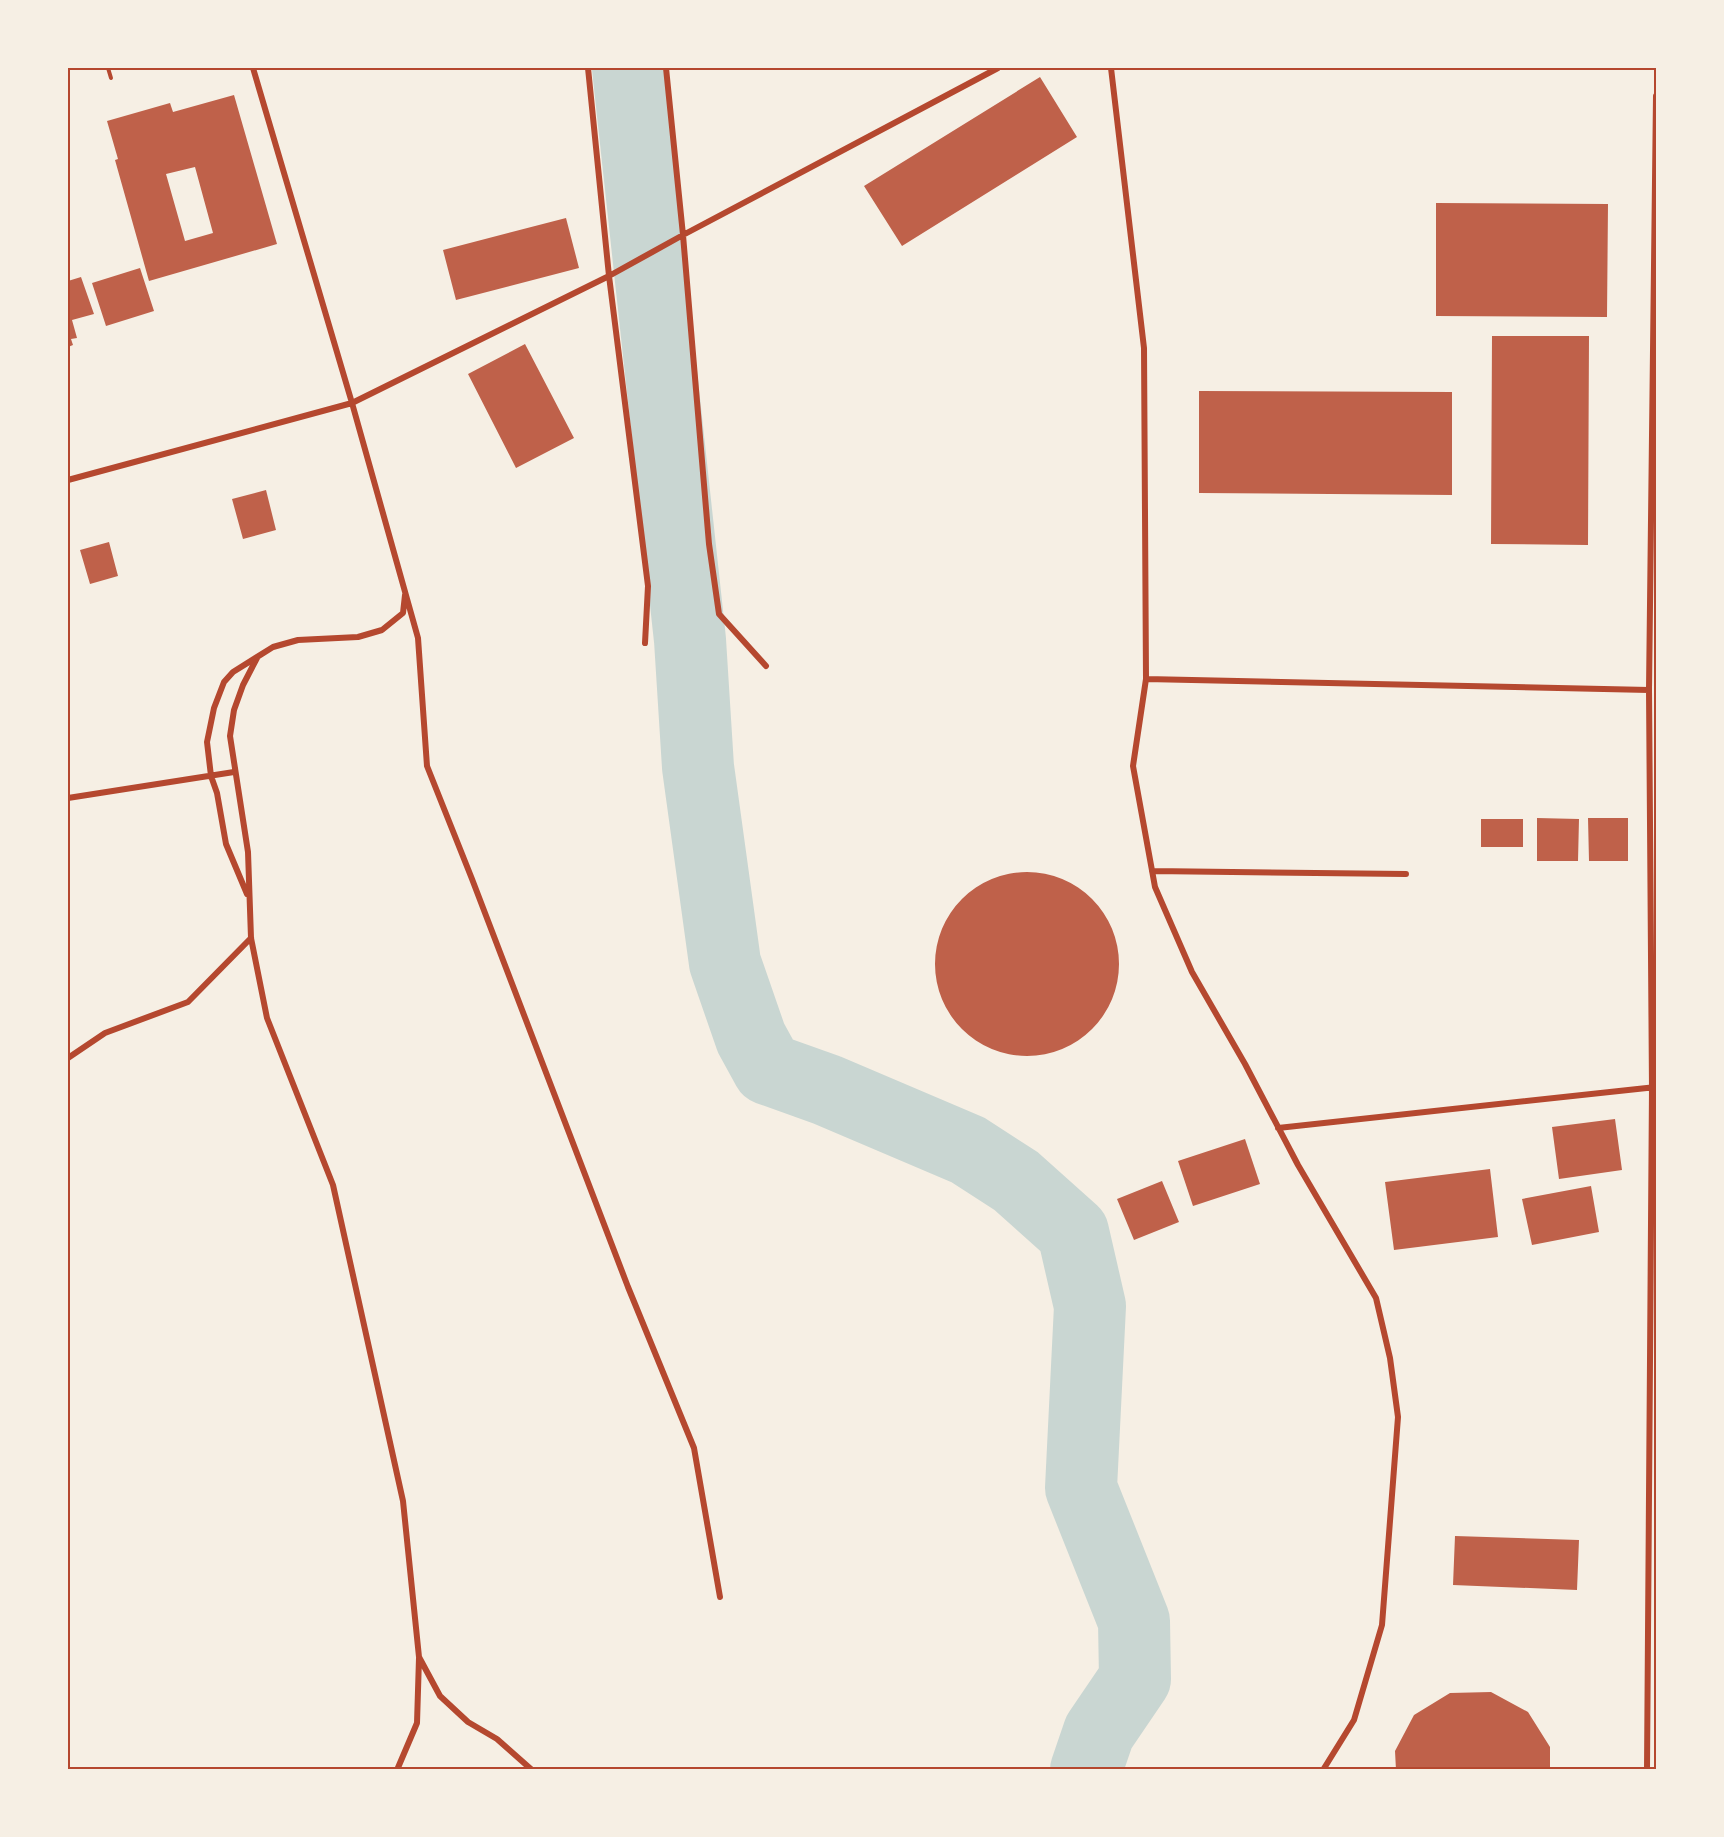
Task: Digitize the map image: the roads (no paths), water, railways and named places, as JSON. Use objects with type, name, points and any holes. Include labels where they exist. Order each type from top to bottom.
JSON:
[{"type":"street","points":[[253,68],[352,403],[418,638],[427,766],[628,1287],[694,1448],[720,1598]]},
{"type":"street","points":[[588,68],[609,276],[648,586],[645,644]]},
{"type":"street","points":[[666,68],[710,544],[719,614],[766,666]]},
{"type":"street","points":[[68,480],[352,403],[609,276],[998,68]]},
{"type":"street","points":[[1111,68],[1144,348],[1146,679],[1133,766],[1155,887],[1192,972],[1376,1298],[1390,1358],[1398,1417],[1382,1625],[1354,1720],[1323,1770]]},
{"type":"street","points":[[1648,1768],[1653,1558],[1654,1088],[1653,887],[1648,690],[1653,542],[1656,96]]},
{"type":"street","points":[[249,897],[226,844],[207,742],[214,708],[224,682],[233,672],[273,647],[298,640],[358,637],[382,630],[403,613],[405,590]]},
{"type":"street","points":[[257,658],[243,685],[234,710],[230,736],[248,852],[251,938],[267,1018],[333,1185],[403,1501],[419,1657],[417,1724],[397,1770]]},
{"type":"street","points":[[1649,663],[1656,663]]},
{"type":"street","points":[[1146,679],[1648,690]]},
{"type":"street","points":[[68,798],[234,772]]},
{"type":"street","points":[[1152,871],[1406,874]]},
{"type":"street","points":[[68,1058],[105,1033],[188,1002],[251,938]]},
{"type":"street","points":[[1278,1128],[1654,1088]]},
{"type":"street","points":[[419,1657],[440,1696],[468,1722],[497,1738],[532,1770]]},
{"type":"street","points":[[1648,1768],[1656,1763]]},
{"type":"waterway","points":[[628,68],[690,640],[698,767],[725,963],[751,1038],[768,1069],[827,1090],[968,1150],[1016,1181],[1073,1232],[1090,1306],[1081,1488],[1134,1621],[1135,1679],[1099,1732],[1086,1770]]}]
